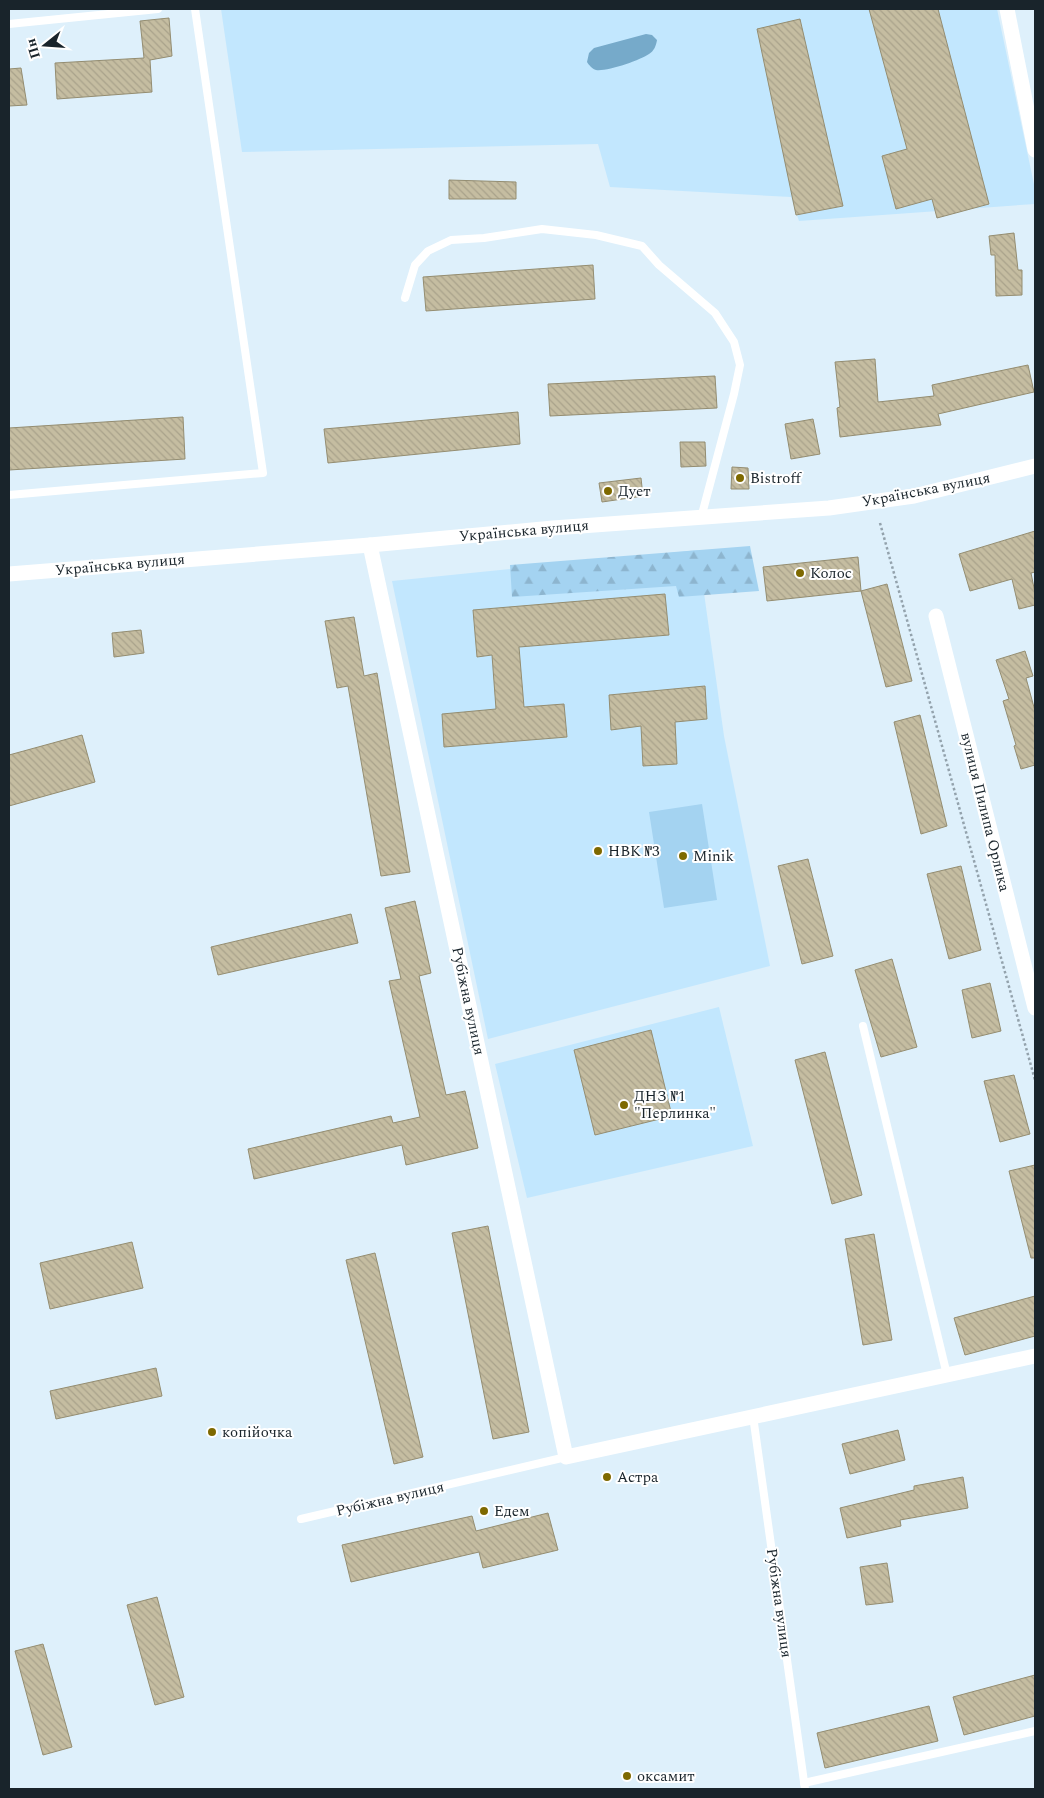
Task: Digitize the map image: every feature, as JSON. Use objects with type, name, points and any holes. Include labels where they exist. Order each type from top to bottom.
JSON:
[{"type":"street","points":[[1007,9],[1035,150]]},
{"type":"street","name":"Українська вулиця","points":[[9,574],[370,545],[553,528],[829,508],[914,496],[1035,466]]},
{"type":"street","name":"Рубіжна вулиця","points":[[370,545],[566,1457],[1035,1356]]},
{"type":"street","name":"вулиця Пилипа Орлика","points":[[936,616],[1033,988],[1035,1008]]},
{"type":"lane","points":[[9,24],[158,9]]},
{"type":"lane","points":[[9,495],[262,473],[195,9]]},
{"type":"lane","points":[[405,298],[414,265],[428,251],[451,240],[484,238],[542,229],[596,235],[642,246],[659,265],[715,313],[734,342],[740,365],[730,412],[701,518]]},
{"type":"lane","points":[[863,1026],[946,1375]]},
{"type":"lane","name":"Рубіжна вулиця","points":[[753,1416],[805,1786]]},
{"type":"lane","name":"Рубіжна вулиця","points":[[301,1519],[566,1457]]},
{"type":"lane","points":[[805,1786],[1035,1731]]},
{"type":"path","points":[[880,523],[1035,1080]]},
{"type":"shaded area","points":[[221,9],[997,9],[1035,189],[1035,204],[799,221],[791,197],[610,187],[598,144],[242,152]]},
{"type":"shaded area","points":[[646,34],[652,35],[657,40],[651,53],[639,59],[601,70],[593,69],[587,62],[589,53],[594,48]]},
{"type":"shaded area","name":"НВК №3","points":[[698,550],[724,736],[770,966],[488,1039],[392,581]]},
{"type":"shaded area","name":"ДНЗ №1 \"Перлинка\"","points":[[719,1007],[753,1146],[527,1198],[495,1064]]},
{"type":"green space","points":[[750,546],[759,591],[679,597],[676,586],[512,597],[510,565]]},
{"type":"green space","name":"Minik","points":[[702,804],[717,900],[664,908],[649,812]]},
{"type":"building","points":[[869,9],[938,9],[989,204],[937,218],[932,199],[896,209],[882,156],[907,149]]},
{"type":"building","points":[[169,18],[172,56],[150,60],[152,92],[57,99],[55,63],[144,58],[140,21]]},
{"type":"building","points":[[800,19],[843,206],[796,215],[757,29]]},
{"type":"building","points":[[21,68],[27,105],[9,106],[9,69]]},
{"type":"building","points":[[449,180],[516,182],[516,199],[449,199]]},
{"type":"building","points":[[1014,233],[1018,270],[1022,270],[1022,295],[996,296],[995,255],[991,255],[989,236]]},
{"type":"building","points":[[593,265],[595,299],[426,311],[423,277]]},
{"type":"building","points":[[875,359],[878,402],[934,396],[932,385],[1028,365],[1034,392],[938,414],[941,425],[840,437],[837,408],[840,407],[835,362]]},
{"type":"building","points":[[715,376],[717,408],[550,416],[548,384]]},
{"type":"building","points":[[518,412],[520,444],[328,463],[324,429]]},
{"type":"building","points":[[183,417],[185,459],[9,470],[9,428]]},
{"type":"building","points":[[813,419],[820,454],[791,459],[785,424]]},
{"type":"building","points":[[680,442],[705,442],[706,466],[681,467]]},
{"type":"building","name":"Bistroff","points":[[732,467],[748,468],[749,489],[731,489]]},
{"type":"building","points":[[641,478],[643,496],[602,502],[599,483]]},
{"type":"building","points":[[1035,531],[1035,572],[1031,573],[1035,605],[1019,609],[1012,579],[970,591],[959,554]]},
{"type":"building","points":[[858,557],[861,591],[767,601],[763,567]]},
{"type":"building","points":[[887,584],[912,681],[886,687],[861,591]]},
{"type":"building","points":[[665,594],[669,635],[519,647],[524,707],[564,704],[567,737],[444,747],[442,714],[496,709],[492,655],[477,657],[473,610]]},
{"type":"building","points":[[354,617],[364,676],[377,673],[410,872],[381,876],[348,686],[337,688],[325,621]]},
{"type":"building","points":[[141,630],[144,653],[114,657],[112,633]]},
{"type":"building","points":[[1025,651],[1033,676],[1026,678],[1035,711],[1035,765],[1021,769],[1003,701],[1009,699],[996,660]]},
{"type":"building","points":[[705,686],[707,719],[675,722],[677,764],[643,766],[641,726],[611,730],[609,695]]},
{"type":"building","points":[[920,715],[947,826],[921,834],[894,722]]},
{"type":"building","points":[[82,735],[95,782],[9,806],[9,755]]},
{"type":"building","points":[[808,859],[833,956],[802,964],[778,866]]},
{"type":"building","points":[[961,866],[981,950],[949,959],[927,874]]},
{"type":"building","points":[[415,901],[431,973],[419,976],[446,1095],[465,1091],[478,1148],[406,1165],[402,1145],[254,1179],[248,1149],[391,1116],[393,1123],[420,1117],[389,981],[401,979],[385,908]]},
{"type":"building","points":[[351,914],[358,943],[218,975],[211,947]]},
{"type":"building","points":[[892,959],[917,1047],[881,1057],[855,970]]},
{"type":"building","points":[[990,983],[1001,1031],[972,1038],[962,990]]},
{"type":"building","points":[[651,1030],[672,1116],[595,1135],[574,1050]]},
{"type":"building","points":[[825,1052],[862,1195],[832,1204],[795,1060]]},
{"type":"building","points":[[1014,1075],[1030,1134],[1000,1142],[984,1081]]},
{"type":"building","points":[[1035,1165],[1035,1258],[1031,1258],[1009,1171]]},
{"type":"building","points":[[488,1226],[529,1432],[493,1439],[452,1233]]},
{"type":"building","points":[[874,1234],[892,1340],[863,1345],[845,1239]]},
{"type":"building","points":[[132,1242],[143,1288],[50,1309],[40,1263]]},
{"type":"building","points":[[375,1253],[423,1457],[394,1464],[346,1260]]},
{"type":"building","points":[[1035,1296],[1035,1336],[965,1355],[954,1318]]},
{"type":"building","points":[[156,1368],[162,1396],[56,1419],[50,1391]]},
{"type":"building","points":[[898,1430],[905,1460],[850,1474],[842,1444]]},
{"type":"building","points":[[963,1477],[968,1508],[900,1520],[901,1526],[847,1538],[840,1508],[914,1490],[914,1486]]},
{"type":"building","points":[[548,1513],[558,1550],[483,1568],[479,1552],[351,1582],[342,1545],[472,1516],[476,1531]]},
{"type":"building","points":[[887,1563],[893,1602],[866,1605],[860,1567]]},
{"type":"building","points":[[157,1597],[184,1697],[155,1705],[127,1605]]},
{"type":"building","points":[[43,1644],[72,1747],[43,1755],[15,1651]]},
{"type":"building","points":[[1035,1675],[1035,1716],[964,1735],[953,1697]]},
{"type":"building","points":[[929,1706],[938,1741],[825,1768],[817,1733]]},
{"type":"place","name":"Bistroff","points":[[740,478]]},
{"type":"place","name":"Дует","points":[[608,491]]},
{"type":"place","name":"Колос","points":[[800,573]]},
{"type":"place","name":"НВК №3","points":[[598,851]]},
{"type":"place","name":"Minik","points":[[683,856]]},
{"type":"place","name":"ДНЗ №1 \"Перлинка\"","points":[[624,1105]]},
{"type":"place","name":"копійочка","points":[[212,1432]]},
{"type":"place","name":"Астра","points":[[607,1477]]},
{"type":"place","name":"Едем","points":[[484,1511]]},
{"type":"place","name":"оксамит","points":[[627,1776]]}]
